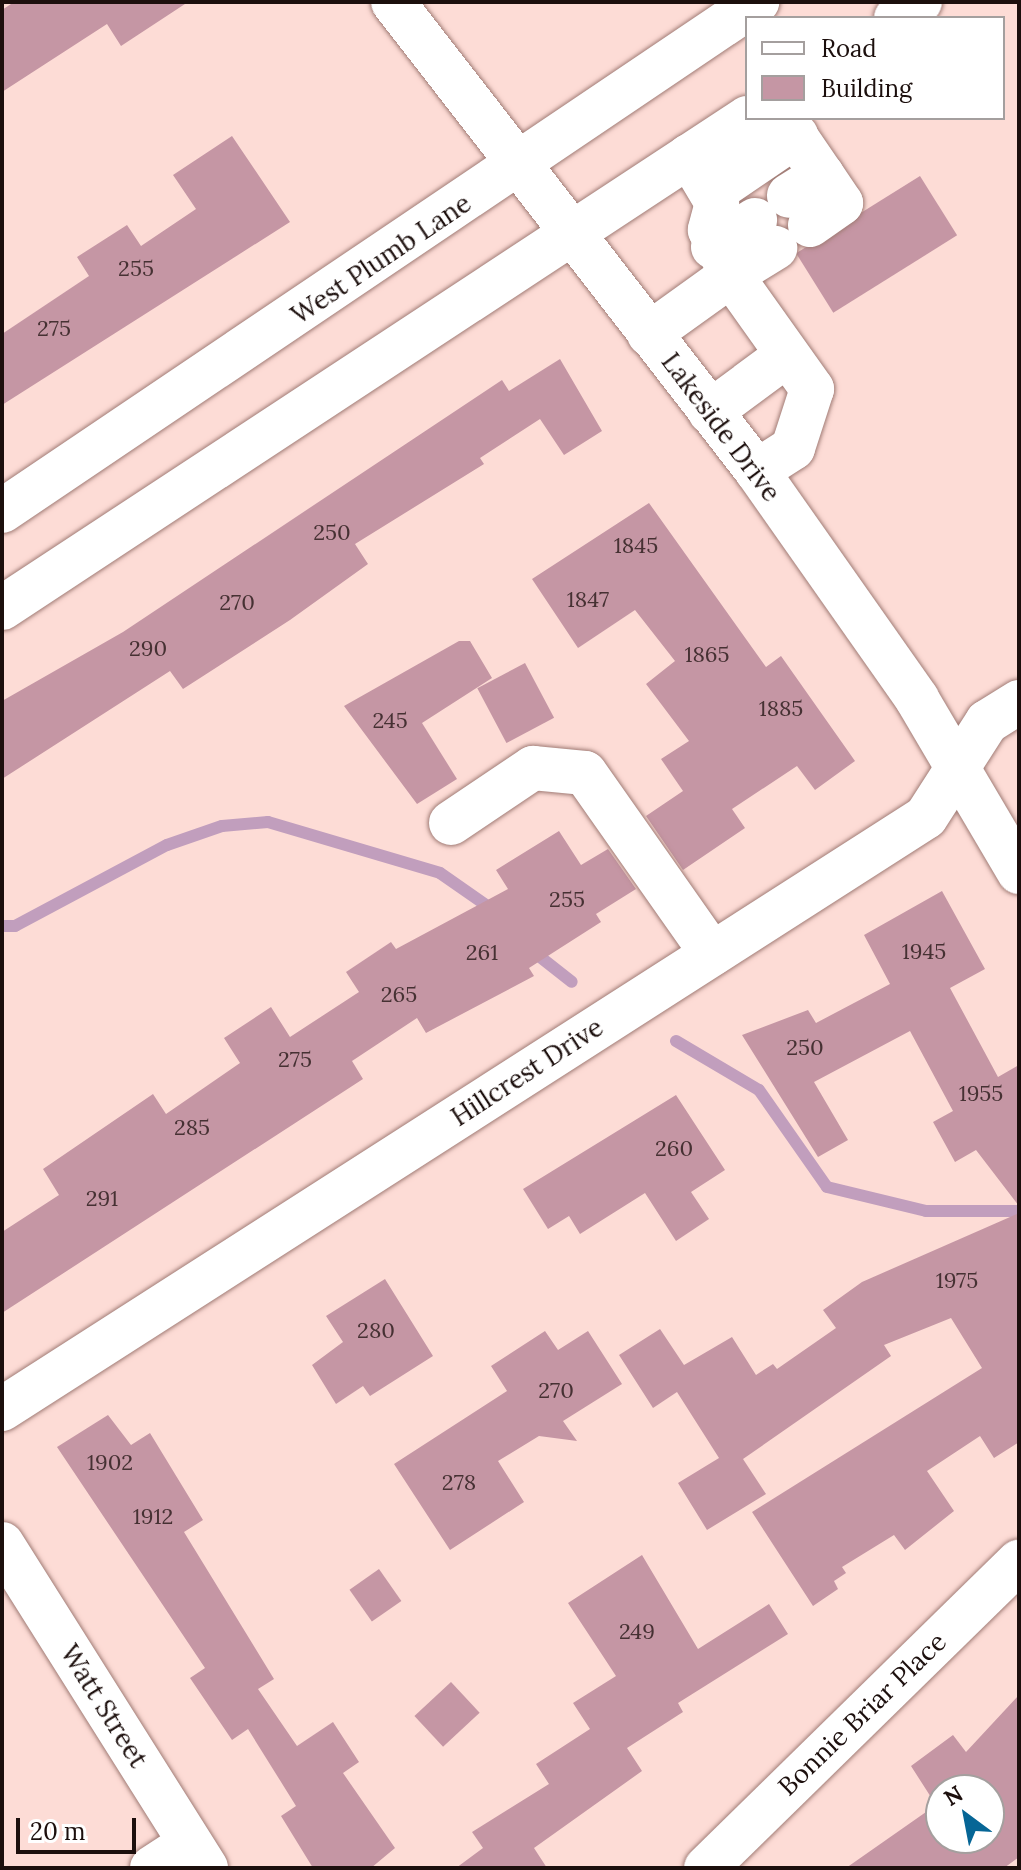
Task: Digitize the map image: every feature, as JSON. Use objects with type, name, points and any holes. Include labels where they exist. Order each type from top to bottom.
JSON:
[{"type":"street","name":"Lakeside Drive","points":[[393,2],[518,167],[573,233],[757,471],[960,764],[1019,872]]},
{"type":"street","name":"West Plumb Lane","points":[[2,511],[518,167],[757,2]]},
{"type":"street","points":[[899,16],[920,2]]},
{"type":"street","points":[[2,608],[745,119]]},
{"type":"street","points":[[712,193],[790,127]]},
{"type":"street","points":[[649,334],[722,261],[790,213],[790,127]]},
{"type":"street","points":[[689,156],[712,193],[722,261],[812,389],[793,448],[757,471]]},
{"type":"street","points":[[710,412],[787,355]]},
{"type":"street","name":"Hillcrest Drive","points":[[2,1409],[926,817],[987,722],[1019,702]]},
{"type":"street","points":[[451,823],[533,768],[585,773],[712,954]]},
{"type":"street","name":"Watt Street","points":[[2,1544],[198,1856]]},
{"type":"street","name":"Bonnie Briar Place","points":[[706,1868],[1019,1561]]},
{"type":"street","points":[[152,1868],[198,1856]]},
{"type":"building","points":[[14,2],[188,2],[121,46],[107,24],[2,92],[2,10]]},
{"type":"building","points":[[232,136],[290,222],[2,405],[2,334],[89,276],[77,257],[127,225],[141,246],[196,209],[173,175]]},
{"type":"building","points":[[920,176],[957,235],[833,313],[796,253]]},
{"type":"building","points":[[560,359],[602,431],[564,455],[540,419],[480,458],[484,464],[355,544],[368,564],[290,620],[183,689],[170,671],[2,779],[2,701],[123,632],[502,380],[509,391]]},
{"type":"building","points":[[649,503],[766,667],[781,656],[855,761],[815,790],[797,766],[732,809],[745,828],[683,870],[646,816],[683,791],[661,759],[689,741],[646,684],[675,661],[635,610],[578,648],[532,579]]},
{"type":"building","points":[[459,641],[470,641],[492,678],[422,723],[457,779],[417,804],[344,706]]},
{"type":"building","points":[[525,663],[554,718],[506,743],[477,688]]},
{"type":"building","points":[[559,831],[581,865],[608,849],[636,889],[596,914],[601,922],[529,968],[534,976],[426,1033],[417,1018],[352,1061],[363,1079],[2,1313],[2,1232],[59,1195],[43,1169],[153,1094],[166,1114],[240,1063],[224,1038],[271,1007],[290,1037],[359,992],[346,972],[391,942],[396,949],[508,889],[496,870]]},
{"type":"building","points":[[942,891],[985,969],[950,988],[998,1077],[1019,1065],[1019,1206],[976,1150],[955,1162],[933,1122],[953,1111],[910,1031],[814,1082],[848,1140],[818,1157],[742,1035],[808,1010],[816,1023],[890,984],[864,935]]},
{"type":"building","points":[[676,1095],[725,1170],[691,1192],[709,1219],[676,1241],[645,1193],[580,1234],[569,1216],[548,1229],[523,1189]]},
{"type":"building","points":[[1019,1213],[1019,1442],[994,1458],[980,1436],[927,1471],[954,1511],[905,1550],[894,1535],[842,1567],[846,1573],[834,1581],[838,1589],[813,1606],[752,1512],[982,1368],[951,1318],[884,1345],[891,1356],[743,1459],[766,1494],[707,1530],[678,1483],[719,1458],[677,1392],[653,1408],[619,1355],[660,1329],[684,1365],[732,1337],[756,1375],[773,1364],[777,1369],[836,1328],[823,1310],[862,1282]]},
{"type":"building","points":[[385,1279],[433,1356],[370,1396],[363,1386],[336,1404],[312,1365],[343,1342],[326,1316]]},
{"type":"building","points":[[545,1331],[558,1350],[588,1331],[622,1384],[563,1421],[577,1441],[539,1436],[498,1461],[524,1502],[450,1550],[394,1464],[507,1391],[491,1366]]},
{"type":"building","points":[[108,1415],[131,1445],[150,1433],[203,1520],[184,1532],[274,1679],[258,1689],[297,1746],[333,1722],[359,1762],[343,1773],[395,1848],[371,1868],[313,1868],[281,1816],[296,1806],[248,1729],[232,1740],[190,1678],[205,1668],[57,1447]]},
{"type":"building","points":[[642,1555],[698,1649],[769,1604],[788,1634],[678,1703],[683,1712],[627,1748],[642,1771],[534,1848],[547,1868],[456,1868],[483,1848],[472,1832],[549,1784],[536,1764],[590,1729],[573,1703],[616,1676],[568,1603]]},
{"type":"building","points":[[379,1569],[401,1601],[372,1622],[350,1590]]},
{"type":"building","points":[[451,1682],[480,1713],[443,1747],[414,1716]]},
{"type":"building","points":[[1019,1695],[1019,1857],[1004,1868],[846,1868],[925,1813],[925,1854],[1005,1854],[1005,1774],[925,1774],[925,1788],[911,1766],[953,1735],[966,1752]]},
{"type":"waterway","points":[[2,926],[15,926],[167,845],[222,826],[268,822],[440,873],[496,912]]},
{"type":"waterway","points":[[530,949],[572,982]]},
{"type":"waterway","points":[[676,1041],[759,1090],[827,1187],[926,1211],[1019,1211]]}]
